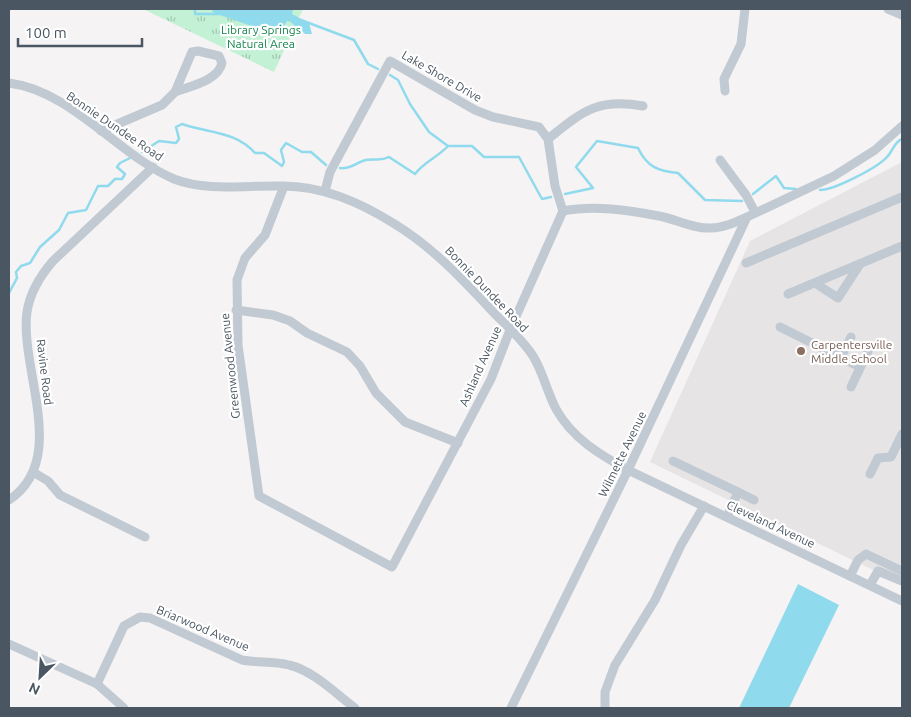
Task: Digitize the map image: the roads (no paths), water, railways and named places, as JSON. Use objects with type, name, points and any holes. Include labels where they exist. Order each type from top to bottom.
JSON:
[{"type":"street","points":[[725,91],[724,78],[734,62],[741,44],[745,9]]},
{"type":"street","points":[[889,9],[902,9]]},
{"type":"street","points":[[889,9],[902,15]]},
{"type":"street","points":[[101,131],[162,105],[175,92],[192,52],[198,51],[219,56],[222,63],[218,72],[200,83],[175,92]]},
{"type":"street","name":"Lake Shore Drive","points":[[326,191],[330,172],[390,61],[475,110],[494,117],[539,127],[548,139]]},
{"type":"street","name":"Bonnie Dundee Road","points":[[9,83],[19,84],[50,97],[153,167],[175,179],[203,186],[284,186],[326,191],[364,206],[417,239],[450,266],[532,355],[555,408],[568,427],[597,452],[628,470]]},
{"type":"street","points":[[643,106],[627,103],[596,106],[575,118],[548,139],[554,186],[563,211],[592,208],[624,211],[659,216],[704,228],[721,227],[834,176],[875,150],[902,126]]},
{"type":"street","points":[[720,160],[746,195],[751,214]]},
{"type":"street","name":"Ravine Road","points":[[9,500],[23,488],[33,472],[38,451],[39,418],[27,314],[30,298],[42,273],[52,261],[153,167]]},
{"type":"street","name":"Greenwood Avenue","points":[[284,186],[265,235],[245,258],[239,270],[236,310],[238,345],[259,496],[392,567]]},
{"type":"street","points":[[746,263],[902,197]]},
{"type":"street","name":"Ashland Avenue","points":[[392,567],[491,380],[510,330],[563,211]]},
{"type":"street","name":"Wilmette Avenue","points":[[511,708],[751,214]]},
{"type":"street","points":[[788,294],[902,246]]},
{"type":"street","points":[[814,283],[838,298],[860,264]]},
{"type":"street","points":[[236,310],[273,315],[290,321],[307,333],[347,352],[360,366],[376,393],[405,422],[458,443]]},
{"type":"street","points":[[780,327],[860,367]]},
{"type":"street","points":[[841,357],[851,337]]},
{"type":"street","points":[[851,387],[869,349]]},
{"type":"street","points":[[870,474],[878,458],[891,457],[902,434]]},
{"type":"street","points":[[673,462],[754,500]]},
{"type":"street","name":"Cleveland Avenue","points":[[628,470],[902,601]]},
{"type":"street","points":[[33,472],[48,481],[60,495],[145,537]]},
{"type":"street","points":[[727,517],[738,492]]},
{"type":"street","points":[[606,708],[605,692],[615,665],[655,600],[681,545],[704,506]]},
{"type":"street","points":[[850,576],[858,560],[866,554],[902,571]]},
{"type":"street","points":[[870,585],[876,572],[880,570],[902,581]]},
{"type":"street","name":"Briarwood Avenue","points":[[97,684],[124,626],[140,617],[150,618],[242,660],[255,663],[289,665],[302,670],[355,708]]},
{"type":"street","points":[[9,644],[97,684],[124,708]]},
{"type":"water","points":[[211,9],[293,9],[292,14],[309,23],[312,34],[305,34],[288,20],[278,35],[214,13]]},
{"type":"water","points":[[798,584],[839,605],[789,708],[739,708]]},
{"type":"waterway","points":[[195,9],[195,14],[222,14]]},
{"type":"waterway","points":[[301,20],[354,40],[368,64],[378,69]]},
{"type":"waterway","points":[[390,75],[398,80],[410,104],[429,132],[448,146],[472,146],[484,157],[519,157],[542,199],[551,197]]},
{"type":"waterway","points":[[142,152],[159,141],[176,143],[179,139],[176,127],[182,124],[239,140],[255,153],[264,153],[282,166],[284,162],[281,150],[286,143],[302,152],[311,152],[326,165]]},
{"type":"waterway","points":[[820,190],[855,178],[874,167],[882,162],[897,142],[902,139]]},
{"type":"waterway","points":[[565,194],[593,188],[576,167],[597,141],[638,148],[649,164],[665,171],[678,173],[705,200],[742,201]]},
{"type":"waterway","points":[[340,168],[347,168],[366,160],[389,157],[415,174],[448,146]]},
{"type":"waterway","points":[[9,293],[17,278],[16,272],[21,266],[30,263],[40,247],[59,230],[68,213],[86,210],[98,186],[108,186],[115,179],[122,179],[125,174],[117,167],[120,163],[130,158]]},
{"type":"waterway","points":[[753,194],[776,176],[784,188],[796,189]]},
{"type":"place","name":"Carpentersville Middle School","points":[[801,351]]},
{"type":"park label","name":"Library Springs Natural Area","points":[[261,36]]}]
